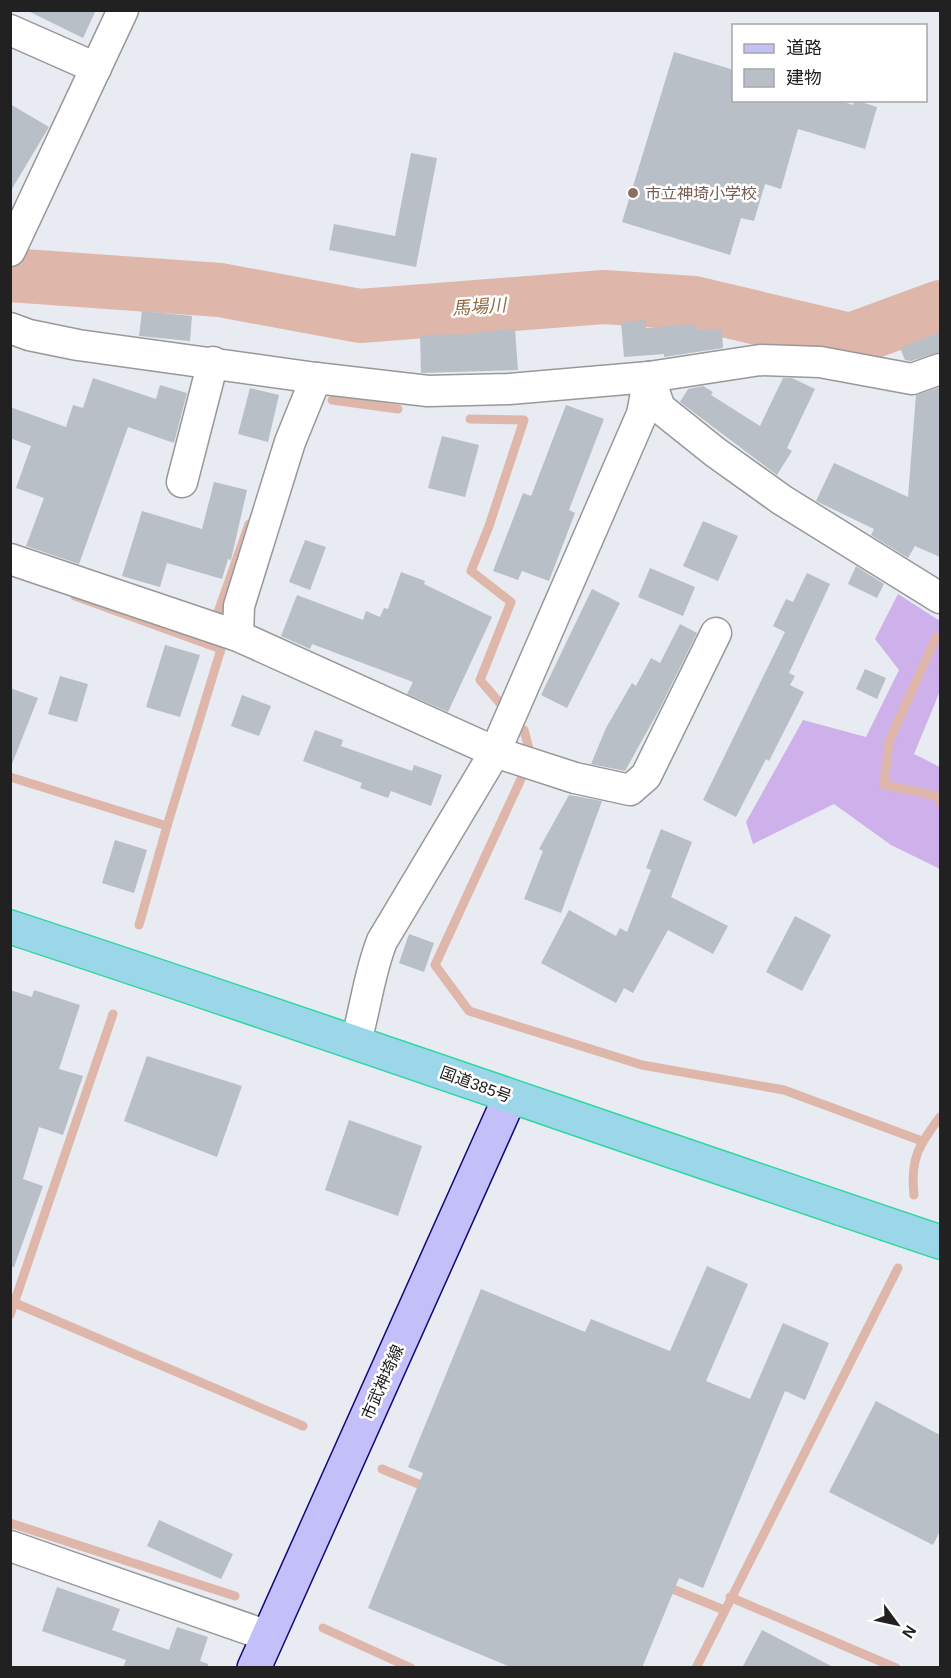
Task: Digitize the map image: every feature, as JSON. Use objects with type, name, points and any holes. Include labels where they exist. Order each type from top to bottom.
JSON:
[{"type":"highway","name":"国道385号","points":[[10,927],[356,1041],[510,1097],[940,1242]]},
{"type":"main road","name":"市武神埼線","points":[[254,1668],[510,1097]]},
{"type":"street","points":[[13,246],[123,10]]},
{"type":"street","points":[[10,30],[96,68]]},
{"type":"street","points":[[10,328],[29,335],[78,345],[428,391],[509,389],[649,377],[760,360],[820,362],[912,379],[940,369]]},
{"type":"street","points":[[182,482],[213,362]]},
{"type":"street","points":[[649,377],[660,408],[715,452],[782,500],[940,598]]},
{"type":"street","points":[[356,1041],[364,1011],[370,971],[382,941],[495,752],[642,414],[649,377]]},
{"type":"street","points":[[238,636],[239,606],[290,442],[316,378]]},
{"type":"street","points":[[10,559],[238,636],[495,752],[575,778],[630,790],[646,776],[716,633]]},
{"type":"street","points":[[10,1546],[268,1636]]},
{"type":"shaded area","points":[[898,594],[940,621],[940,691],[914,754],[940,767],[940,869],[891,845],[834,804],[753,844],[746,822],[803,720],[866,737],[899,670],[875,639]]},
{"type":"building","points":[[26,10],[96,10],[83,38]]},
{"type":"building","points":[[674,52],[732,69],[732,102],[844,102],[853,105],[854,102],[861,102],[877,107],[865,149],[798,129],[781,189],[765,184],[754,221],[741,218],[730,255],[622,222]]},
{"type":"building","points":[[10,104],[49,127],[10,192]]},
{"type":"building","points":[[411,153],[437,158],[416,267],[329,250],[334,224],[395,236]]},
{"type":"building","points":[[142,311],[192,316],[190,341],[139,336]]},
{"type":"building","points":[[646,320],[646,328],[694,324],[695,330],[722,329],[723,348],[664,357],[664,354],[624,357],[621,322]]},
{"type":"building","points":[[515,329],[518,370],[421,373],[420,335],[478,334],[478,332]]},
{"type":"building","points":[[940,332],[940,352],[911,361],[905,360],[900,348]]},
{"type":"building","points":[[93,378],[156,399],[160,385],[187,393],[174,443],[128,427],[79,564],[26,546],[44,498],[16,488],[31,446],[10,438],[10,407],[66,427],[73,405],[83,408]]},
{"type":"building","points":[[783,378],[792,378],[815,389],[787,448],[792,451],[777,475],[680,402],[688,389],[703,386],[713,392],[711,395],[760,426]]},
{"type":"building","points":[[940,387],[940,557],[915,546],[908,558],[871,535],[874,529],[816,501],[834,463],[908,497],[916,395]]},
{"type":"building","points":[[250,388],[279,395],[268,442],[238,434]]},
{"type":"building","points":[[566,405],[604,419],[569,510],[575,513],[549,581],[522,571],[518,580],[493,571],[523,493],[531,496]]},
{"type":"building","points":[[442,436],[479,445],[465,497],[428,488]]},
{"type":"building","points":[[214,482],[247,490],[231,560],[228,559],[222,579],[167,563],[160,587],[122,576],[142,511],[202,529]]},
{"type":"building","points":[[703,521],[738,536],[718,581],[683,566]]},
{"type":"building","points":[[305,540],[326,547],[310,590],[289,582]]},
{"type":"building","points":[[856,566],[884,584],[877,598],[848,584]]},
{"type":"building","points":[[650,568],[695,587],[683,616],[638,597]]},
{"type":"building","points":[[401,572],[425,581],[424,584],[492,617],[448,712],[407,694],[413,682],[312,644],[310,649],[281,636],[297,595],[363,620],[366,611],[380,617],[384,608],[388,609]]},
{"type":"building","points":[[807,573],[830,584],[789,673],[795,676],[790,685],[804,692],[769,761],[766,759],[736,817],[703,800],[785,632],[773,626],[786,599],[793,602]]},
{"type":"building","points":[[592,589],[620,603],[567,708],[541,695]]},
{"type":"building","points":[[680,624],[697,633],[659,710],[625,771],[591,764],[606,728],[632,683],[636,686],[651,658],[660,663]]},
{"type":"building","points":[[165,645],[200,655],[180,717],[146,707]]},
{"type":"building","points":[[865,669],[886,678],[877,699],[856,689]]},
{"type":"building","points":[[60,676],[88,684],[77,722],[48,714]]},
{"type":"building","points":[[10,688],[38,698],[12,764],[10,763]]},
{"type":"building","points":[[242,695],[271,706],[259,736],[231,726]]},
{"type":"building","points":[[315,730],[343,740],[341,746],[412,771],[414,765],[442,775],[431,806],[391,791],[388,798],[360,788],[362,783],[303,761]]},
{"type":"building","points":[[569,795],[602,801],[561,913],[524,899],[543,851],[539,849]]},
{"type":"building","points":[[661,829],[692,842],[671,897],[728,926],[713,954],[668,930],[633,993],[624,988],[616,1003],[541,963],[569,910],[616,936],[620,928],[627,932],[651,870],[646,868]]},
{"type":"building","points":[[115,840],[147,850],[134,893],[102,883]]},
{"type":"building","points":[[795,916],[831,935],[802,991],[766,972]]},
{"type":"building","points":[[409,934],[434,943],[424,972],[399,963]]},
{"type":"building","points":[[10,990],[32,997],[34,990],[80,1005],[59,1069],[83,1076],[63,1135],[39,1127],[23,1179],[43,1186],[14,1267],[10,1267]]},
{"type":"building","points":[[147,1056],[242,1086],[217,1157],[124,1121]]},
{"type":"building","points":[[349,1120],[422,1146],[398,1216],[325,1190]]},
{"type":"building","points":[[707,1266],[748,1284],[706,1381],[750,1399],[783,1323],[829,1343],[805,1400],[785,1391],[703,1588],[679,1578],[642,1668],[513,1668],[368,1608],[423,1473],[408,1467],[481,1289],[585,1332],[591,1319],[670,1351]]},
{"type":"building","points":[[876,1401],[940,1435],[940,1531],[933,1545],[829,1492]]},
{"type":"building","points":[[159,1520],[233,1554],[221,1579],[147,1546]]},
{"type":"building","points":[[57,1587],[120,1609],[112,1630],[169,1650],[177,1627],[208,1637],[200,1661],[208,1664],[208,1668],[123,1668],[126,1660],[42,1631]]},
{"type":"building","points":[[762,1630],[835,1668],[742,1668]]},
{"type":"waterway","name":"馬場川","points":[[10,275],[220,290],[360,316],[604,297],[694,303],[850,340],[940,307]]},
{"type":"waterway","points":[[332,400],[398,409]]},
{"type":"waterway","points":[[470,419],[524,420],[489,526],[471,571],[511,602],[480,680],[499,702]]},
{"type":"waterway","points":[[217,615],[249,524]]},
{"type":"waterway","points":[[10,777],[167,826],[221,649],[75,596]]},
{"type":"waterway","points":[[936,637],[889,741],[884,785],[938,796],[940,802]]},
{"type":"waterway","points":[[524,730],[530,753]]},
{"type":"waterway","points":[[521,779],[435,965],[469,1011],[642,1065],[784,1090],[922,1141]]},
{"type":"waterway","points":[[139,925],[167,826]]},
{"type":"waterway","points":[[10,1315],[113,1014]]},
{"type":"waterway","points":[[914,1195],[915,1161],[921,1144],[940,1117]]},
{"type":"waterway","points":[[696,1668],[898,1268]]},
{"type":"waterway","points":[[15,1303],[303,1426]]},
{"type":"waterway","points":[[382,1469],[428,1488]]},
{"type":"waterway","points":[[10,1523],[235,1596]]},
{"type":"waterway","points":[[663,1585],[724,1610]]},
{"type":"waterway","points":[[730,1597],[896,1668]]},
{"type":"waterway","points":[[323,1628],[411,1668]]},
{"type":"place","name":"市立神埼小学校","points":[[633,193]]}]
